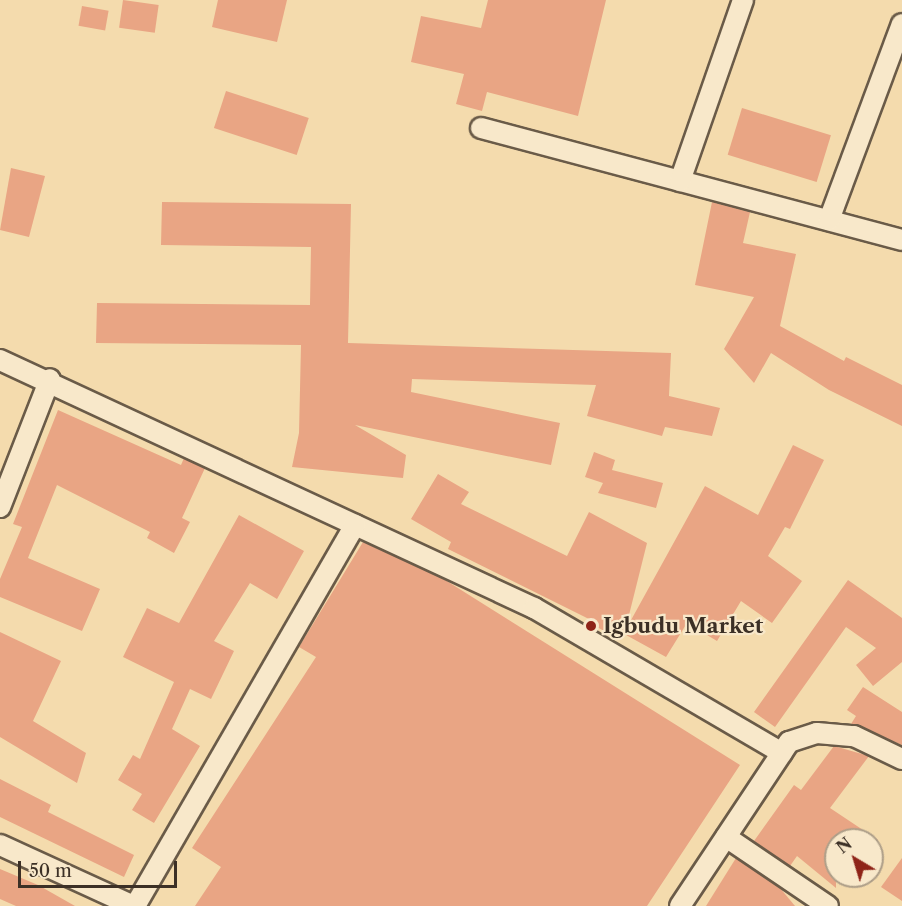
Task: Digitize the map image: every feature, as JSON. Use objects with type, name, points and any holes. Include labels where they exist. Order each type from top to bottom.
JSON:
[{"type":"street","points":[[680,181],[743,0]]},
{"type":"street","points":[[830,220],[902,24]]},
{"type":"street","points":[[481,128],[902,240]]},
{"type":"street","points":[[0,360],[50,379],[534,608],[782,753]]},
{"type":"street","points":[[0,507],[50,379]]},
{"type":"street","points":[[0,844],[134,906],[355,525]]},
{"type":"street","points":[[680,906],[789,742],[816,733],[854,736],[902,759]]},
{"type":"street","points":[[726,837],[828,906]]},
{"type":"building","points":[[123,0],[159,5],[155,33],[119,28]]},
{"type":"building","points":[[218,0],[287,0],[277,42],[212,27]]},
{"type":"building","points":[[488,0],[606,0],[578,116],[487,92],[482,111],[456,104],[464,74],[411,62],[421,16],[481,28]]},
{"type":"building","points":[[82,6],[109,11],[105,30],[79,26]]},
{"type":"building","points":[[226,91],[309,118],[297,155],[214,128]]},
{"type":"building","points":[[742,108],[831,135],[817,182],[728,155]]},
{"type":"building","points":[[11,168],[45,176],[29,237],[0,230]]},
{"type":"building","points":[[162,202],[351,204],[348,343],[671,353],[669,396],[720,408],[712,436],[665,427],[662,436],[587,416],[596,385],[412,379],[411,392],[560,423],[551,465],[355,425],[406,455],[403,478],[292,467],[299,433],[301,345],[96,343],[97,303],[310,305],[311,247],[161,245]]},
{"type":"building","points":[[712,202],[750,212],[743,243],[796,254],[780,326],[844,361],[846,357],[902,385],[902,426],[829,390],[771,353],[754,383],[724,349],[754,297],[695,285]]},
{"type":"building","points":[[58,410],[181,465],[184,458],[205,468],[182,518],[190,522],[174,553],[147,538],[150,532],[57,485],[28,558],[100,589],[82,631],[0,597],[0,579],[22,527],[13,524]]},
{"type":"building","points":[[793,445],[824,460],[790,529],[785,527],[768,556],[802,581],[772,623],[741,601],[717,641],[687,623],[666,657],[617,630],[613,636],[597,627],[599,624],[448,549],[451,542],[411,519],[438,474],[469,492],[461,504],[567,556],[589,512],[647,543],[625,631],[705,486],[758,515]]},
{"type":"building","points":[[594,452],[615,460],[612,470],[663,483],[656,508],[598,493],[603,483],[585,477]]},
{"type":"building","points":[[239,515],[304,551],[277,599],[250,583],[214,641],[234,651],[211,699],[190,689],[172,729],[200,746],[154,823],[132,810],[142,794],[118,780],[133,755],[140,759],[174,682],[123,657],[147,608],[179,623]]},
{"type":"building","points":[[363,542],[442,578],[740,765],[647,906],[195,906],[221,867],[192,848],[316,657],[299,647]]},
{"type":"building","points":[[848,580],[902,618],[902,662],[873,686],[856,665],[876,648],[846,627],[775,727],[754,712]]},
{"type":"building","points":[[0,632],[61,661],[33,721],[86,753],[77,783],[0,737]]},
{"type":"building","points":[[863,687],[902,712],[902,745],[851,724],[856,716],[847,710]]},
{"type":"building","points":[[834,746],[869,756],[830,808],[860,828],[824,828],[824,878],[797,856],[790,866],[754,841],[794,785],[801,790]]},
{"type":"building","points":[[0,779],[51,805],[48,812],[134,855],[124,877],[0,817]]},
{"type":"building","points":[[736,858],[780,888],[795,906],[706,906]]},
{"type":"building","points":[[902,858],[902,901],[882,888]]},
{"type":"building","points":[[0,869],[38,885],[75,906],[16,906],[0,899]]},
{"type":"place","name":"Igbudu Market","points":[[591,626]]}]
